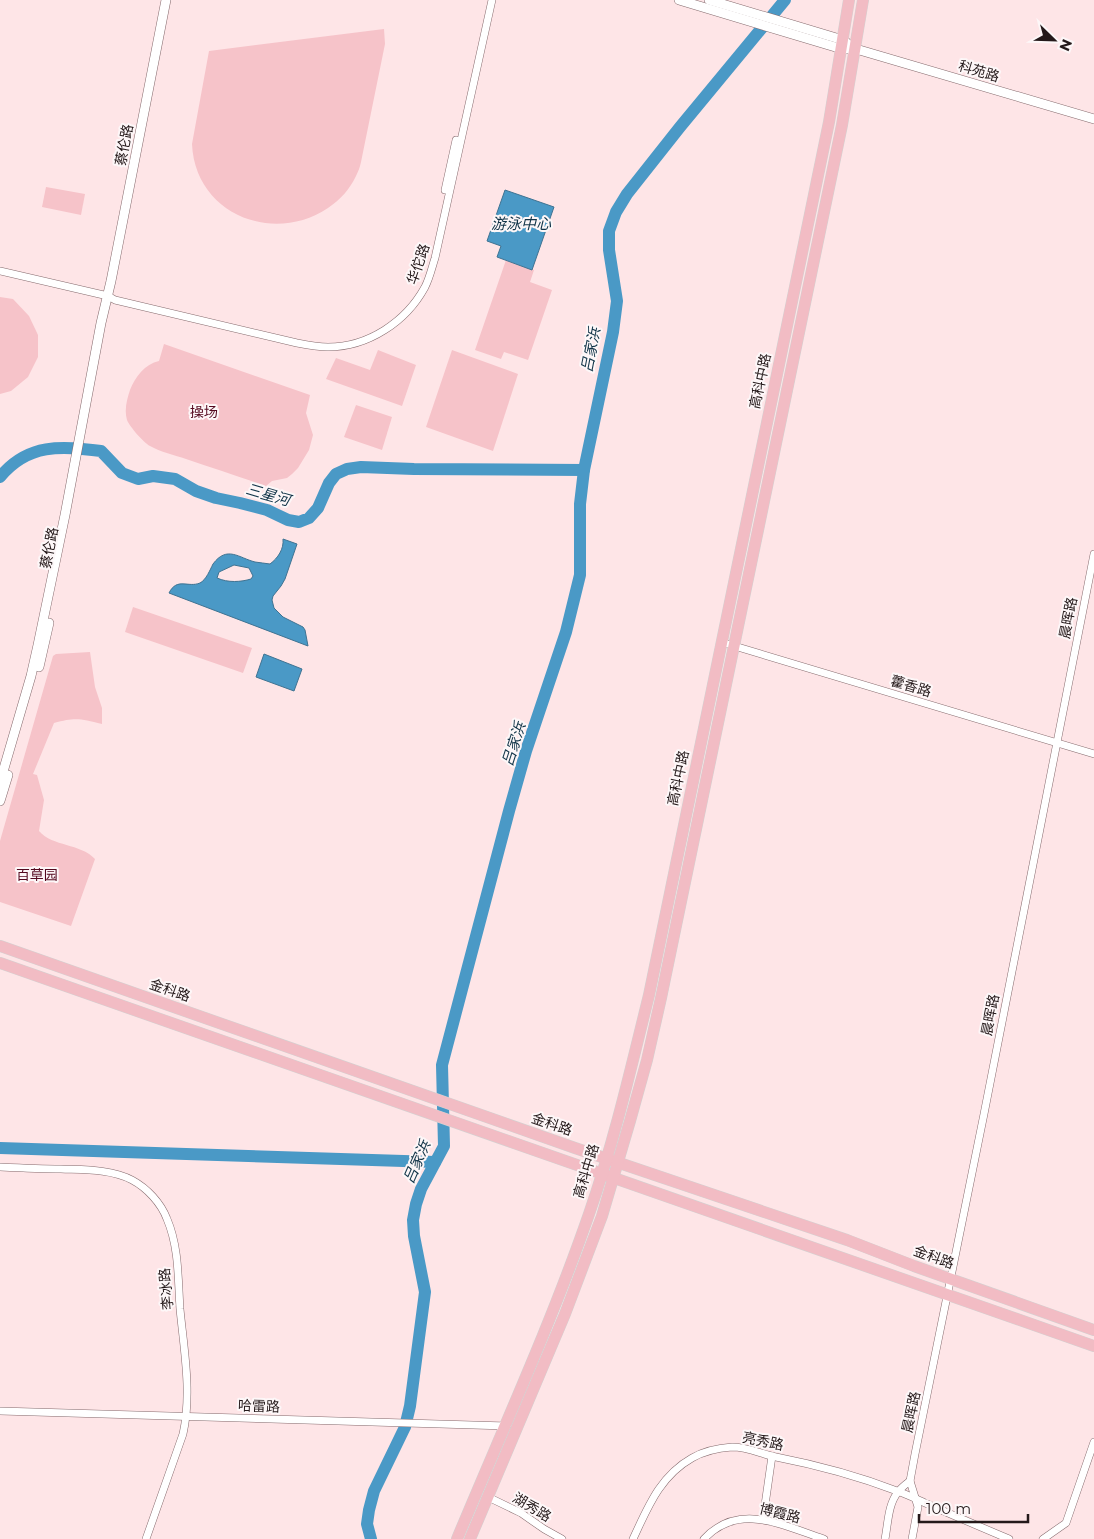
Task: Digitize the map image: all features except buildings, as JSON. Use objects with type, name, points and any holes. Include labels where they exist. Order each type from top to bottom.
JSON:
[{"type":"main road","name":"高科中路","points":[[457,1539],[553,1309],[586,1220],[606,1158],[634,1056],[722,642],[829,122],[849,0]]},
{"type":"main road","name":"高科中路","points":[[470,1539],[518,1428],[589,1251],[618,1162],[646,1060],[661,998],[840,134],[863,0]]},
{"type":"main road","name":"金科路","points":[[0,946],[403,1088],[847,1240],[1094,1330]]},
{"type":"main road","points":[[0,963],[1094,1346]]},
{"type":"street","name":"蔡伦路","points":[[0,782],[32,668],[77,462],[101,323],[108,296],[166,0]]},
{"type":"street","name":"华佗路","points":[[0,271],[108,296],[133,299],[315,342],[340,342],[354,339],[383,326],[406,306],[418,290],[427,271],[487,0]]},
{"type":"street","name":"华佗路","points":[[108,296],[115,300],[315,346],[340,346],[356,343],[381,332],[399,320],[410,309],[425,286],[436,258],[492,0]]},
{"type":"street","name":"科苑路","points":[[679,0],[724,9],[1094,119]]},
{"type":"street","name":"科苑路","points":[[709,0],[724,9]]},
{"type":"street","name":"蔡伦路","points":[[0,801],[30,702],[44,647],[77,462]]},
{"type":"street","name":"晨晖路","points":[[910,1481],[1094,554]]},
{"type":"street","name":"藿香路","points":[[722,642],[1094,754]]},
{"type":"street","name":"李冰路","points":[[0,1167],[86,1170],[115,1174],[131,1179],[145,1188],[156,1200],[167,1217],[173,1236],[187,1394],[187,1416],[183,1434],[146,1539]]},
{"type":"street","name":"哈雷路","points":[[0,1411],[392,1422],[518,1428]]},
{"type":"street","points":[[1043,1539],[1066,1523],[1094,1442]]},
{"type":"street","name":"亮秀路","points":[[633,1539],[657,1490],[679,1466],[694,1457],[720,1448],[734,1447],[809,1463],[898,1491],[1009,1539]]},
{"type":"street","points":[[764,1519],[772,1456]]},
{"type":"street","points":[[885,1539],[891,1506],[898,1491],[910,1481],[917,1500],[918,1514],[912,1539]]},
{"type":"street","name":"湖秀路","points":[[488,1497],[521,1514],[562,1539]]},
{"type":"street","name":"博霞路","points":[[704,1539],[717,1528],[734,1520],[748,1518],[764,1519],[824,1539]]},
{"type":"green space","points":[[384,29],[385,44],[361,164],[354,181],[344,194],[328,208],[306,219],[284,223],[262,222],[240,216],[222,205],[207,189],[196,168],[192,144],[209,51]]},
{"type":"green space","points":[[46,187],[85,194],[81,215],[42,207]]},
{"type":"green space","points":[[506,260],[534,270],[530,282],[552,290],[528,360],[504,352],[501,359],[475,350]]},
{"type":"green space","points":[[0,297],[13,299],[29,316],[38,335],[38,357],[28,377],[11,391],[0,394]]},
{"type":"green space","name":"操场","points":[[164,344],[310,395],[306,413],[313,435],[309,450],[298,468],[287,478],[272,481],[266,486],[163,452],[144,441],[127,420],[127,401],[130,390],[138,376],[149,365],[159,361]]},
{"type":"green space","points":[[378,350],[416,365],[402,406],[326,379],[336,358],[370,370]]},
{"type":"green space","points":[[452,350],[518,374],[493,451],[426,427]]},
{"type":"green space","points":[[356,405],[392,417],[382,450],[344,437]]},
{"type":"green space","points":[[133,607],[252,648],[243,673],[125,632]]},
{"type":"green space","name":"百草园","points":[[90,652],[95,687],[102,708],[102,724],[78,719],[54,723],[33,774],[37,775],[44,800],[39,831],[52,840],[82,850],[95,859],[71,926],[0,902],[0,841],[53,656],[56,654]]},
{"type":"water","name":"游泳中心","points":[[505,190],[554,207],[532,270],[497,257],[501,246],[487,241]]},
{"type":"water","points":[[283,539],[297,544],[285,579],[272,600],[274,608],[283,617],[303,627],[308,646],[169,593],[172,588],[179,584],[202,582],[213,564],[223,555],[233,554],[255,562],[270,564],[280,553]],"holes":[[[234,565],[249,568],[253,576],[251,579],[234,582],[217,578],[219,572]]]},
{"type":"water","points":[[264,654],[302,669],[294,691],[256,677]]},
{"type":"waterway","name":"吕家浜","points":[[371,1539],[367,1524],[374,1491],[405,1427],[410,1406],[425,1292],[414,1236],[413,1220],[421,1189],[444,1146],[442,1065],[509,811],[526,751],[566,632],[580,575],[580,504],[584,470],[613,332],[617,301],[609,250],[609,231],[616,212],[627,194],[785,0]]},
{"type":"waterway","name":"三星河","points":[[0,477],[22,458],[46,449],[72,448],[101,451],[122,473],[138,479],[153,476],[175,479],[196,491],[216,498],[267,510],[288,520],[299,522],[309,518],[318,508],[329,483],[336,474],[347,469],[361,467],[584,470]]},
{"type":"waterway","points":[[0,1148],[435,1162]]}]
